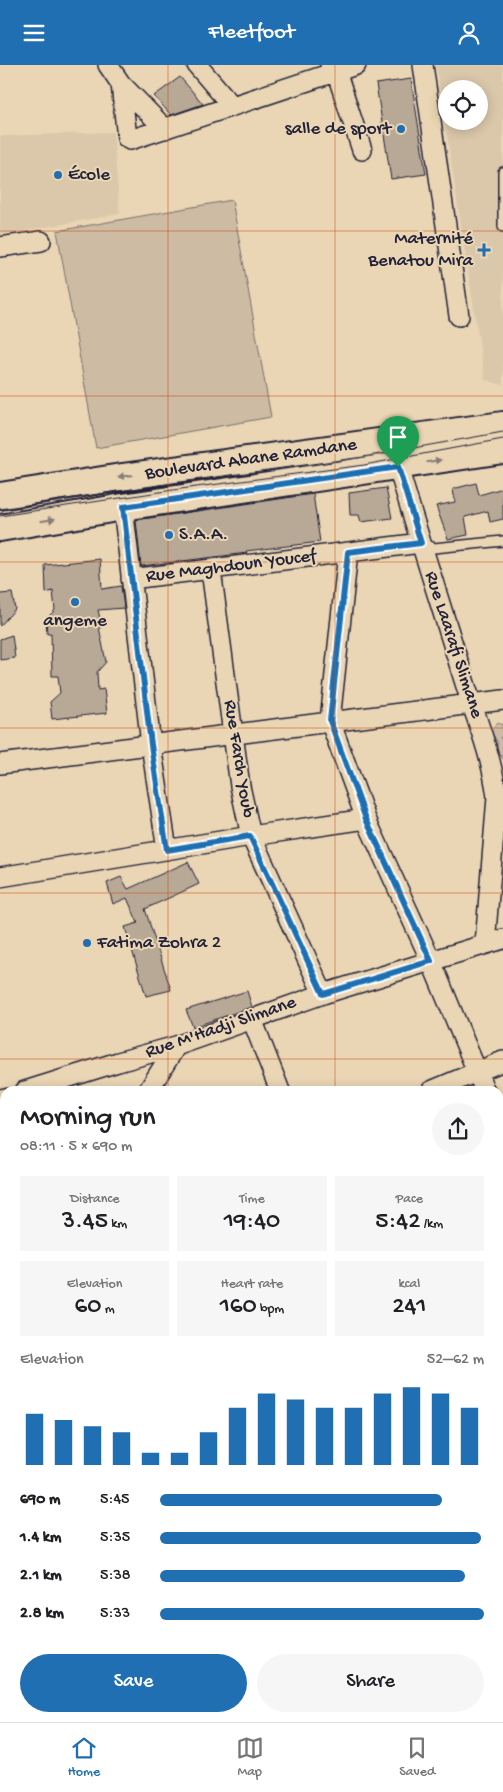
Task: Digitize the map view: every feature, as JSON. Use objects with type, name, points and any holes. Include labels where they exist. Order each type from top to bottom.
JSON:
[{"type":"main road","name":"Boulevard Abane Ramdane","points":[[0,496],[115,478],[503,425]]},
{"type":"main road","name":"Boulevard Abane Ramdane","points":[[0,528],[123,507],[503,450]]},
{"type":"street","points":[[108,65],[122,84],[165,129]]},
{"type":"street","points":[[197,65],[232,106]]},
{"type":"street","points":[[122,84],[128,139],[130,140],[232,106],[333,68],[356,65]]},
{"type":"street","points":[[423,65],[459,316]]},
{"type":"street","points":[[333,68],[362,151]]},
{"type":"street","points":[[0,247],[41,241]]},
{"type":"street","name":"Rue Laarafi Slimane","points":[[398,467],[471,704],[491,759],[497,797],[494,942]]},
{"type":"street","points":[[123,507],[151,745],[167,850]]},
{"type":"street","name":"Rue Maghdoun Youcef","points":[[131,579],[421,543]]},
{"type":"street","points":[[348,552],[330,721],[366,819],[431,961],[482,1086]]},
{"type":"street","name":"Rue Farch Youb","points":[[211,570],[232,735],[250,836],[323,994]]},
{"type":"street","points":[[0,764],[503,700]]},
{"type":"street","points":[[0,877],[366,819]]},
{"type":"street","name":"Rue M'Hadji Slimane","points":[[41,1086],[176,1046],[323,994],[494,942]]},
{"type":"street","points":[[252,1019],[278,1086]]},
{"type":"street","points":[[151,1086],[176,1046]]},
{"type":"street","points":[[443,1086],[503,1061]]},
{"type":"lane","points":[[503,172],[503,227]]},
{"type":"lane","points":[[421,543],[434,548],[503,541]]},
{"type":"shaded area","name":"Maternité Benatou Mira","points":[[436,65],[503,65],[503,385],[485,380],[446,130],[488,130],[488,80],[438,80]]},
{"type":"shaded area","name":"École","points":[[113,132],[120,214],[0,235],[0,136]]},
{"type":"shaded area","points":[[232,200],[271,417],[96,448],[57,231]]},
{"type":"shaded area","points":[[497,723],[503,725],[503,734],[500,738],[503,740],[503,759],[497,751],[497,741],[490,731]]},
{"type":"building","points":[[180,77],[203,104],[171,115],[154,96]]},
{"type":"building","name":"salle de sport","points":[[411,79],[426,174],[391,179],[376,84]]},
{"type":"building","points":[[476,483],[479,495],[503,488],[503,519],[490,522],[488,511],[465,517],[468,535],[448,539],[436,506],[455,502],[453,489]]},
{"type":"building","points":[[386,488],[392,518],[361,522],[359,515],[350,515],[349,493]]},
{"type":"building","points":[[313,494],[320,542],[141,566],[136,520]]},
{"type":"building","points":[[100,559],[102,589],[121,586],[124,608],[98,610],[102,627],[99,627],[106,662],[97,672],[98,690],[104,689],[107,713],[52,719],[50,702],[60,693],[58,676],[52,676],[51,633],[47,634],[46,619],[55,610],[53,591],[46,593],[45,565]]},
{"type":"building","points":[[12,593],[15,609],[0,626],[0,594]]},
{"type":"building","points":[[12,635],[15,658],[0,660],[0,639]]},
{"type":"building","points":[[188,862],[199,884],[145,909],[171,990],[146,996],[125,927],[138,923],[127,898],[113,904],[107,883],[121,877],[128,889]]},
{"type":"building","points":[[247,991],[252,1007],[193,1027],[186,1010]]},
{"type":"tram line","points":[[0,509],[363,457],[503,432]]},
{"type":"tram line","points":[[0,516],[173,490],[364,465],[503,439]]},
{"type":"place","name":"salle de sport","points":[[401,129]]},
{"type":"place","name":"École","points":[[58,175]]},
{"type":"place","name":"Maternité Benatou Mira","points":[[484,250]]},
{"type":"place","name":"S.A.A.","points":[[169,535]]},
{"type":"place","name":"angeme","points":[[75,602]]},
{"type":"place","name":"Fatima Zohra 2","points":[[87,943]]},
{"type":"route","points":[[398,467],[421,543],[348,552],[330,721],[366,819],[431,961],[323,994],[250,836],[167,850],[151,745],[123,507],[398,467]]}]
